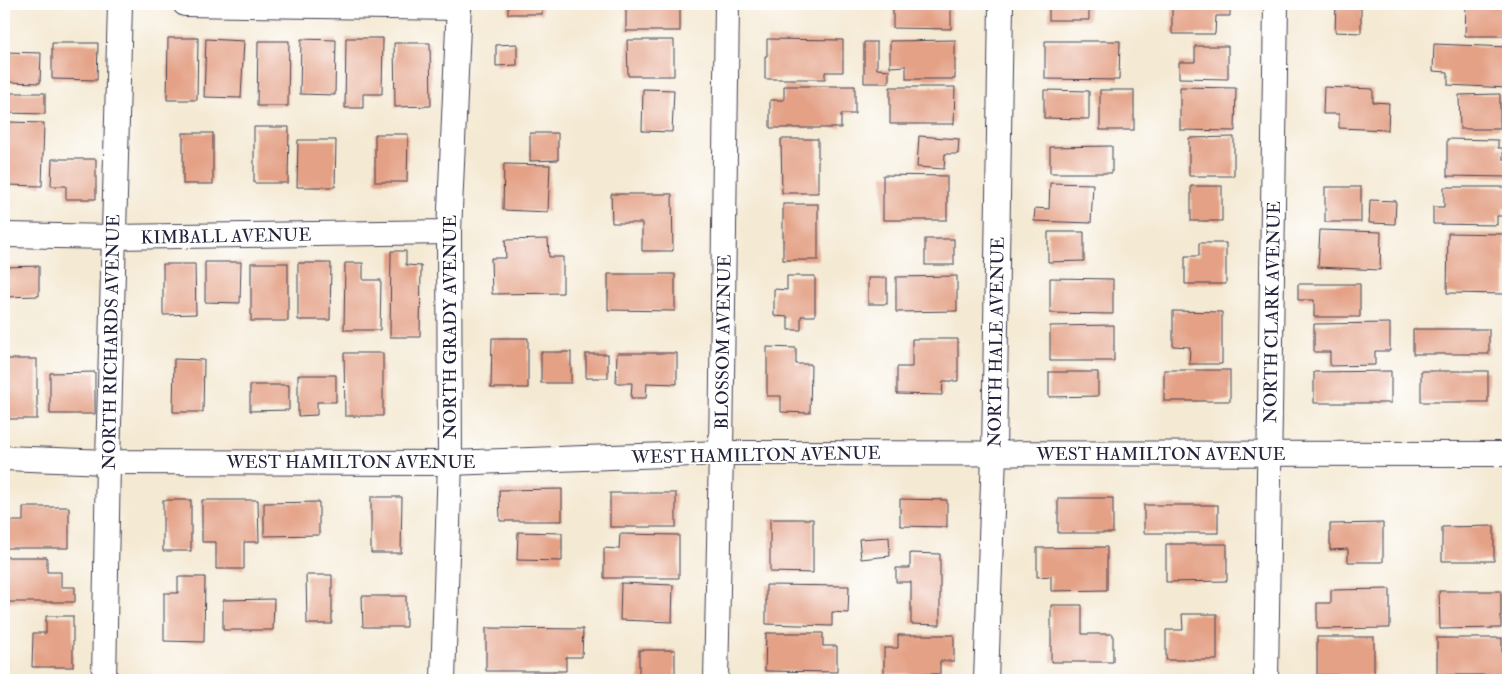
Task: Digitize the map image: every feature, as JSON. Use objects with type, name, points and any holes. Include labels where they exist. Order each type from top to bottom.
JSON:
[{"type":"street","name":"NORTH RICHARDS AVENUE","points":[[104,680],[120,4]]},
{"type":"street","points":[[185,4],[459,6]]},
{"type":"street","name":"BLOSSOM AVENUE","points":[[716,680],[727,4]]},
{"type":"street","name":"NORTH HALE AVENUE","points":[[986,680],[994,454],[1001,4]]},
{"type":"street","name":"NORTH CLARK AVENUE","points":[[1266,680],[1276,4]]},
{"type":"street","name":"NORTH GRADY AVENUE","points":[[442,680],[450,463],[449,232],[459,6]]},
{"type":"street","name":"KIMBALL AVENUE","points":[[4,235],[113,237],[449,232]]},
{"type":"street","name":"WEST HAMILTON AVENUE","points":[[4,458],[108,462],[450,463],[721,453],[1508,454]]},
{"type":"building","points":[[508,4],[542,4],[542,14],[508,14]]},
{"type":"building","points":[[626,4],[680,4],[680,31],[626,31]]},
{"type":"building","points":[[893,4],[951,4],[951,29],[893,28]]},
{"type":"building","points":[[1049,4],[1089,4],[1089,20],[1049,20]]},
{"type":"building","points":[[1172,4],[1230,4],[1230,16],[1216,16],[1215,34],[1172,34]]},
{"type":"building","points":[[1336,4],[1361,4],[1361,33],[1335,32]]},
{"type":"building","points":[[1466,4],[1506,4],[1505,36],[1465,36]]},
{"type":"building","points":[[168,38],[198,38],[197,100],[167,100]]},
{"type":"building","points":[[346,38],[383,38],[382,94],[363,94],[363,108],[345,108]]},
{"type":"building","points":[[206,39],[244,41],[241,98],[204,97]]},
{"type":"building","points":[[301,39],[336,40],[335,95],[300,94]]},
{"type":"building","points":[[767,39],[843,40],[843,72],[825,72],[825,79],[765,79]]},
{"type":"building","points":[[627,40],[674,40],[674,76],[628,76]]},
{"type":"building","points":[[955,40],[955,79],[906,79],[906,66],[890,67],[890,41]]},
{"type":"building","points":[[258,41],[289,41],[288,106],[257,106]]},
{"type":"building","points":[[1045,41],[1120,41],[1119,80],[1045,79]]},
{"type":"building","points":[[864,42],[877,42],[877,69],[889,70],[889,83],[864,83]]},
{"type":"building","points":[[52,43],[98,43],[97,80],[52,79]]},
{"type":"building","points":[[394,43],[430,43],[431,106],[395,107]]},
{"type":"building","points":[[517,44],[517,65],[496,66],[496,45]]},
{"type":"building","points":[[1434,44],[1508,47],[1508,88],[1448,85],[1448,72],[1433,71]]},
{"type":"building","points":[[1195,46],[1228,46],[1228,79],[1179,78],[1179,62],[1195,62]]},
{"type":"building","points":[[4,52],[41,53],[40,83],[4,82]]},
{"type":"building","points":[[784,86],[855,86],[855,114],[841,114],[841,128],[770,128],[770,100],[784,100]]},
{"type":"building","points":[[890,87],[955,87],[954,124],[890,124]]},
{"type":"building","points":[[1180,87],[1236,88],[1235,131],[1180,130]]},
{"type":"building","points":[[1324,87],[1373,89],[1373,102],[1389,103],[1388,130],[1339,128],[1339,114],[1323,114]]},
{"type":"building","points":[[643,89],[674,90],[672,132],[642,131]]},
{"type":"building","points":[[1044,90],[1089,91],[1089,119],[1044,118]]},
{"type":"building","points":[[1100,90],[1134,90],[1134,130],[1100,130]]},
{"type":"building","points":[[7,93],[45,93],[45,114],[6,113]]},
{"type":"building","points":[[1500,94],[1500,129],[1460,129],[1459,95]]},
{"type":"building","points":[[9,122],[44,123],[42,186],[6,185],[7,153],[4,153],[4,137],[8,138]]},
{"type":"building","points":[[254,127],[289,127],[288,183],[254,183]]},
{"type":"building","points":[[183,133],[213,133],[213,184],[183,184]]},
{"type":"building","points":[[530,133],[558,133],[558,160],[530,161]]},
{"type":"building","points":[[375,134],[408,134],[407,182],[375,182]]},
{"type":"building","points":[[919,136],[959,139],[958,154],[945,154],[944,169],[917,167]]},
{"type":"building","points":[[1234,137],[1234,176],[1189,176],[1189,138]]},
{"type":"building","points":[[781,139],[818,139],[818,193],[782,193]]},
{"type":"building","points":[[1447,139],[1498,140],[1498,148],[1503,148],[1503,159],[1508,159],[1508,177],[1447,176]]},
{"type":"building","points":[[298,140],[336,140],[335,187],[297,187]]},
{"type":"building","points":[[1112,146],[1112,173],[1050,173],[1050,147]]},
{"type":"building","points":[[52,159],[96,159],[96,199],[66,199],[66,186],[51,186]]},
{"type":"building","points":[[504,164],[550,165],[548,212],[503,210]]},
{"type":"building","points":[[883,175],[947,176],[947,220],[883,220]]},
{"type":"building","points":[[1050,183],[1093,184],[1091,223],[1034,221],[1035,208],[1049,209]]},
{"type":"building","points":[[1191,186],[1222,186],[1222,221],[1191,221]]},
{"type":"building","points":[[1325,187],[1361,187],[1361,222],[1325,222]]},
{"type":"building","points":[[1444,187],[1508,187],[1508,208],[1503,207],[1503,216],[1497,216],[1497,225],[1433,224],[1433,207],[1444,207]]},
{"type":"building","points":[[611,194],[672,194],[673,251],[642,251],[642,223],[612,223]]},
{"type":"building","points":[[1370,200],[1396,201],[1395,224],[1369,223]]},
{"type":"building","points":[[783,204],[818,204],[818,260],[783,260]]},
{"type":"building","points":[[1320,230],[1381,232],[1380,270],[1318,267]]},
{"type":"building","points":[[1048,232],[1084,232],[1084,261],[1048,262]]},
{"type":"building","points":[[1448,233],[1505,234],[1505,294],[1447,293]]},
{"type":"building","points":[[548,239],[549,257],[563,257],[563,293],[492,294],[491,258],[506,258],[505,240]]},
{"type":"building","points":[[925,239],[954,239],[954,265],[925,265]]},
{"type":"building","points":[[1199,243],[1226,243],[1226,284],[1185,284],[1185,256],[1199,256]]},
{"type":"building","points":[[391,251],[406,251],[406,265],[421,266],[420,337],[390,337]]},
{"type":"building","points":[[205,262],[241,262],[240,303],[205,302]]},
{"type":"building","points":[[251,263],[288,263],[288,321],[251,321]]},
{"type":"building","points":[[298,263],[331,263],[330,320],[298,320]]},
{"type":"building","points":[[345,263],[363,263],[363,280],[381,280],[380,330],[344,330]]},
{"type":"building","points":[[163,264],[195,264],[196,314],[163,315]]},
{"type":"building","points":[[39,266],[39,296],[4,297],[4,267]]},
{"type":"building","points":[[608,274],[675,274],[675,311],[608,310]]},
{"type":"building","points":[[787,276],[815,276],[815,316],[801,316],[801,330],[788,330],[788,317],[774,316],[774,289],[787,290]]},
{"type":"building","points":[[957,276],[957,311],[896,312],[896,277]]},
{"type":"building","points":[[868,278],[887,278],[887,304],[868,304]]},
{"type":"building","points":[[1050,278],[1113,279],[1113,314],[1050,313]]},
{"type":"building","points":[[1298,284],[1360,284],[1360,317],[1314,317],[1314,300],[1298,300]]},
{"type":"building","points":[[1173,311],[1222,312],[1222,364],[1189,364],[1190,347],[1173,346]]},
{"type":"building","points":[[1390,323],[1390,351],[1375,351],[1375,365],[1330,366],[1330,352],[1314,352],[1314,324]]},
{"type":"building","points":[[1114,325],[1114,361],[1050,361],[1050,326]]},
{"type":"building","points":[[1413,329],[1489,329],[1489,354],[1413,354]]},
{"type":"building","points":[[492,338],[528,338],[528,388],[491,388]]},
{"type":"building","points":[[912,339],[958,339],[958,381],[943,381],[942,395],[897,394],[897,367],[912,367]]},
{"type":"building","points":[[767,347],[796,348],[796,364],[811,364],[810,413],[781,412],[781,396],[767,396]]},
{"type":"building","points":[[541,352],[571,352],[571,383],[541,383]]},
{"type":"building","points":[[344,353],[383,353],[383,416],[345,416]]},
{"type":"building","points":[[617,353],[677,353],[677,384],[647,383],[646,398],[631,398],[632,383],[616,383]]},
{"type":"building","points":[[586,354],[608,354],[608,378],[586,378]]},
{"type":"building","points":[[4,359],[37,359],[37,419],[4,419]]},
{"type":"building","points":[[174,359],[204,360],[203,412],[173,412]]},
{"type":"building","points":[[1164,370],[1230,370],[1230,401],[1164,401]]},
{"type":"building","points":[[1391,371],[1391,403],[1314,403],[1314,372]]},
{"type":"building","points":[[1421,371],[1488,371],[1488,402],[1421,402]]},
{"type":"building","points":[[95,372],[95,414],[50,414],[50,373]]},
{"type":"building","points":[[1049,372],[1098,372],[1098,396],[1049,397]]},
{"type":"building","points":[[298,375],[336,375],[336,402],[317,402],[317,415],[298,416]]},
{"type":"building","points":[[250,385],[289,385],[289,410],[250,411]]},
{"type":"building","points":[[562,489],[562,521],[500,521],[499,490]]},
{"type":"building","points":[[610,493],[676,493],[676,527],[610,527]]},
{"type":"building","points":[[371,497],[402,497],[401,553],[371,553]]},
{"type":"building","points":[[1058,498],[1113,498],[1113,533],[1058,533]]},
{"type":"building","points":[[900,499],[947,500],[947,527],[900,526]]},
{"type":"building","points":[[163,500],[191,500],[191,551],[163,551]]},
{"type":"building","points":[[202,500],[258,500],[259,542],[244,542],[244,569],[216,569],[216,542],[202,542]]},
{"type":"building","points":[[319,502],[319,535],[264,536],[264,503]]},
{"type":"building","points":[[1144,505],[1218,505],[1218,533],[1144,533]]},
{"type":"building","points":[[23,507],[69,507],[69,548],[4,548],[4,521],[23,521]]},
{"type":"building","points":[[770,519],[813,519],[813,573],[770,572]]},
{"type":"building","points":[[1383,523],[1383,562],[1348,562],[1348,549],[1330,550],[1330,524]]},
{"type":"building","points":[[1494,526],[1494,561],[1442,561],[1442,527]]},
{"type":"building","points":[[518,532],[562,533],[562,561],[517,560]]},
{"type":"building","points":[[620,534],[679,535],[679,578],[604,578],[604,548],[619,549]]},
{"type":"building","points":[[889,537],[890,556],[861,559],[859,539]]},
{"type":"building","points":[[1166,544],[1227,544],[1227,581],[1166,582]]},
{"type":"building","points":[[1107,547],[1107,590],[1051,591],[1051,576],[1037,577],[1037,548]]},
{"type":"building","points":[[910,553],[940,554],[940,625],[911,624],[911,582],[896,582],[896,568],[910,568]]},
{"type":"building","points":[[5,557],[47,557],[47,572],[61,572],[61,587],[75,587],[75,602],[5,602]]},
{"type":"building","points":[[306,575],[332,575],[332,624],[307,624]]},
{"type":"building","points":[[178,577],[205,577],[204,642],[164,641],[164,593],[178,593]]},
{"type":"building","points":[[621,583],[673,585],[672,622],[620,620]]},
{"type":"building","points":[[766,585],[849,586],[848,613],[832,612],[832,626],[766,624]]},
{"type":"building","points":[[1390,589],[1390,628],[1317,629],[1317,603],[1331,603],[1331,590]]},
{"type":"building","points":[[1439,591],[1501,591],[1501,628],[1440,629]]},
{"type":"building","points":[[362,596],[406,596],[406,627],[363,627]]},
{"type":"building","points":[[274,599],[273,630],[223,630],[223,600]]},
{"type":"building","points":[[1051,605],[1082,605],[1082,634],[1113,634],[1113,662],[1051,662]]},
{"type":"building","points":[[1182,614],[1217,614],[1217,660],[1166,660],[1166,630],[1183,630]]},
{"type":"building","points":[[46,616],[73,616],[73,667],[32,667],[33,633],[46,633]]},
{"type":"building","points":[[486,628],[583,629],[582,657],[566,657],[566,671],[486,671]]},
{"type":"building","points":[[766,633],[823,633],[823,646],[837,646],[837,672],[765,671]]},
{"type":"building","points":[[898,635],[954,635],[954,661],[940,661],[940,674],[884,674],[884,648],[898,648]]},
{"type":"building","points":[[1317,637],[1374,637],[1374,675],[1317,675]]},
{"type":"building","points":[[1437,638],[1502,638],[1502,675],[1437,675]]},
{"type":"building","points":[[639,650],[675,650],[675,680],[639,680]]},
{"type":"building","points":[[501,677],[562,677],[562,680],[501,680]]}]
